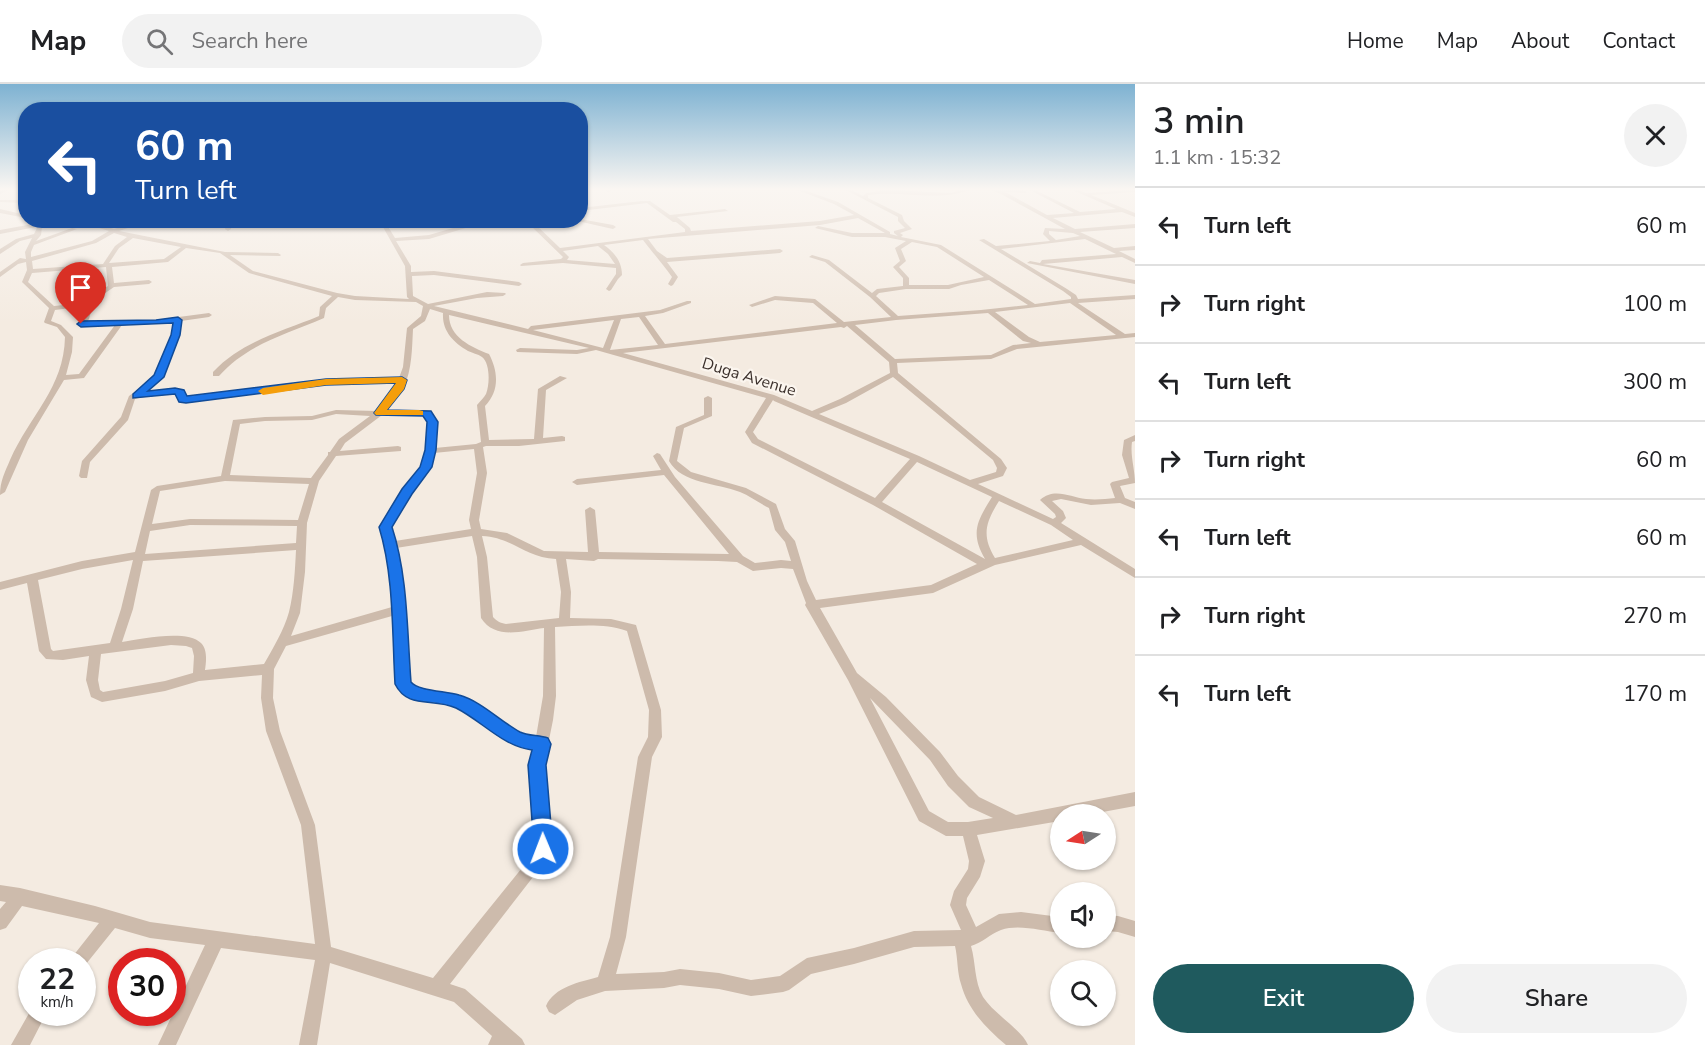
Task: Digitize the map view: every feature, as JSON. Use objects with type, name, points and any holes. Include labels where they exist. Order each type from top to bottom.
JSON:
[{"type":"street","points":[[29,252],[67,234]]},
{"type":"street","points":[[29,252],[72,249],[107,234]]},
{"type":"street","points":[[124,234],[184,247],[227,253],[278,255]]},
{"type":"street","points":[[390,234],[408,266],[408,294],[414,301]]},
{"type":"street","points":[[394,240],[440,234]]},
{"type":"street","points":[[543,234],[566,257],[563,261]]},
{"type":"street","points":[[560,250],[681,234]]},
{"type":"street","points":[[846,234],[876,234],[939,246],[1033,305]]},
{"type":"street","points":[[890,234],[896,237]]},
{"type":"street","points":[[899,234],[909,239]]},
{"type":"street","points":[[1046,234],[1055,242]]},
{"type":"street","points":[[1079,234],[1135,261]]},
{"type":"street","points":[[0,275],[29,252],[38,236]]},
{"type":"street","points":[[0,252],[18,240],[38,236]]},
{"type":"street","points":[[112,285],[108,278],[107,265],[117,247],[132,236]]},
{"type":"street","points":[[995,248],[1085,237]]},
{"type":"street","points":[[645,238],[675,277],[671,284]]},
{"type":"street","points":[[906,287],[906,278],[896,267],[903,261],[898,248],[909,239]]},
{"type":"street","points":[[982,240],[1074,296],[1073,301]]},
{"type":"street","points":[[598,244],[613,255],[618,266],[619,275],[609,289]]},
{"type":"street","points":[[29,271],[166,261],[184,247]]},
{"type":"street","points":[[1113,250],[1135,248]]},
{"type":"street","points":[[69,268],[76,253],[72,249]]},
{"type":"street","points":[[662,259],[684,260],[780,251]]},
{"type":"street","points":[[29,252],[29,271],[25,282],[52,308]]},
{"type":"street","name":"Duga Avenue","points":[[227,253],[251,272],[337,295],[414,301],[771,397],[916,458],[997,496],[1083,540],[1135,574]]},
{"type":"street","points":[[1021,264],[1123,255]]},
{"type":"street","points":[[812,257],[827,261],[896,318]]},
{"type":"street","points":[[523,265],[563,261],[618,266]]},
{"type":"street","points":[[1030,263],[1135,282]]},
{"type":"street","points":[[0,269],[9,268]]},
{"type":"street","points":[[409,274],[434,273],[519,284]]},
{"type":"street","points":[[872,296],[877,291],[906,287],[949,287],[989,278]]},
{"type":"street","points":[[85,304],[112,285],[149,282]]},
{"type":"street","points":[[308,1045],[324,953],[308,825],[273,731],[267,698],[268,669],[294,613],[300,572],[299,546],[302,523],[314,481],[331,454],[342,441],[379,414],[386,402],[399,389],[407,367],[410,328],[425,316],[426,306],[490,293],[502,294]]},
{"type":"street","points":[[216,374],[227,360],[286,331],[309,325],[322,317],[323,308],[337,295]]},
{"type":"street","points":[[520,350],[605,351],[847,326],[896,318],[1135,297]]},
{"type":"street","points":[[752,305],[775,298],[815,301],[893,361],[991,357],[999,356],[1016,346],[1135,335]]},
{"type":"street","points":[[1073,301],[1121,336],[1135,341]]},
{"type":"street","points":[[522,329],[661,312],[689,302]]},
{"type":"street","points":[[52,308],[91,304],[81,324],[178,320],[209,315]]},
{"type":"street","points":[[0,492],[19,449],[56,392],[62,378],[70,349],[69,337],[59,326],[47,321],[52,308]]},
{"type":"street","points":[[446,311],[445,318],[448,327],[456,340],[486,356],[493,384],[480,411],[482,473],[474,520],[478,533],[487,618],[492,624],[501,628],[557,623],[610,624],[632,628],[655,710],[655,737],[645,757],[618,937],[605,983]]},
{"type":"street","points":[[989,311],[1026,339],[1040,343]]},
{"type":"street","points":[[641,315],[663,346]]},
{"type":"street","points":[[605,351],[618,317]]},
{"type":"street","points":[[84,476],[86,461],[125,418],[132,398],[159,377],[176,335],[178,320]]},
{"type":"street","points":[[62,378],[81,376],[120,324]]},
{"type":"street","points":[[893,361],[894,374],[997,459],[1002,468],[1000,474],[970,483]]},
{"type":"street","points":[[812,414],[843,401],[894,374]]},
{"type":"street","points":[[538,441],[542,389],[562,378]]},
{"type":"street","points":[[136,396],[175,391],[180,392],[186,400],[326,382],[402,380]]},
{"type":"street","points":[[771,397],[749,432],[751,437],[989,563]]},
{"type":"street","points":[[708,398],[708,416],[685,423],[678,430],[673,461],[676,466],[696,477],[743,490],[773,506],[780,530],[790,541],[811,605],[851,674],[924,816],[946,829],[968,829],[1135,799]]},
{"type":"street","points":[[225,478],[236,422],[312,418],[336,412],[427,413],[432,422],[430,451],[426,467],[385,527],[391,545],[403,684],[409,692],[421,696],[437,696],[460,702],[520,741],[542,744]]},
{"type":"street","points":[[1122,500],[1115,484],[1132,481],[1134,478],[1128,465],[1127,444],[1128,440],[1135,438]]},
{"type":"street","points":[[430,451],[562,439]]},
{"type":"street","points":[[331,454],[398,449]]},
{"type":"street","points":[[657,456],[667,472],[738,559],[753,567],[781,564],[797,566]]},
{"type":"street","points":[[876,503],[916,458]]},
{"type":"street","points":[[577,482],[667,472]]},
{"type":"street","points":[[116,647],[154,492],[157,489],[225,478],[314,481]]},
{"type":"street","points":[[989,563],[980,535],[980,526],[997,496]]},
{"type":"street","points":[[1054,524],[1060,518],[1060,513],[1045,500],[1049,497],[1059,496],[1100,502],[1122,500],[1135,506]]},
{"type":"street","points":[[590,510],[594,557]]},
{"type":"street","points":[[147,528],[190,522],[302,523]]},
{"type":"street","points":[[391,545],[478,533],[496,534],[514,540],[528,550],[561,557],[738,559]]},
{"type":"street","points":[[811,605],[933,589],[989,563],[1083,540]]},
{"type":"street","points":[[0,586],[82,565],[140,556],[299,546]]},
{"type":"street","points":[[437,987],[535,863],[543,849],[537,765],[550,691],[557,623],[566,592],[561,557]]},
{"type":"street","points":[[32,578],[45,651],[50,656],[60,657],[156,642],[191,642],[198,646],[200,652],[199,676]]},
{"type":"street","points":[[282,643],[397,610]]},
{"type":"street","points":[[95,651],[92,680],[95,693],[102,697],[165,686],[199,676],[268,669]]},
{"type":"street","points":[[851,674],[882,701],[935,756],[953,781],[974,802],[1015,822]]},
{"type":"street","points":[[968,829],[977,861],[975,872],[959,896],[958,905],[966,939],[968,982],[985,1014],[1019,1045]]},
{"type":"street","points":[[0,893],[20,896],[150,930],[324,953],[459,995],[500,1039],[516,1045]]},
{"type":"street","points":[[0,922],[20,896]]},
{"type":"street","points":[[90,948],[111,920]]},
{"type":"street","points":[[555,1006],[572,993],[605,983],[664,981],[680,977],[719,981],[751,988],[783,984],[807,966],[854,956],[914,939],[966,939],[999,922],[1021,920],[1050,924]]},
{"type":"street","points":[[1116,924],[1135,929]]},
{"type":"street","points":[[167,1045],[217,939]]},
{"type":"street","points":[[20,1045],[31,1026]]},
{"type":"slow traffic","points":[[263,391],[326,382],[402,380],[399,389],[386,402],[380,413],[419,413]]},
{"type":"route","points":[[81,324],[178,320],[176,335],[159,377],[136,396],[175,391],[180,392],[186,400],[326,382],[402,380],[399,389],[386,402],[380,413],[427,413],[432,422],[431,450],[426,467],[385,527],[391,545],[396,588],[403,684],[409,692],[421,696],[437,696],[460,702],[479,712],[502,732],[520,741],[542,744],[537,765],[544,830],[543,849]]}]
